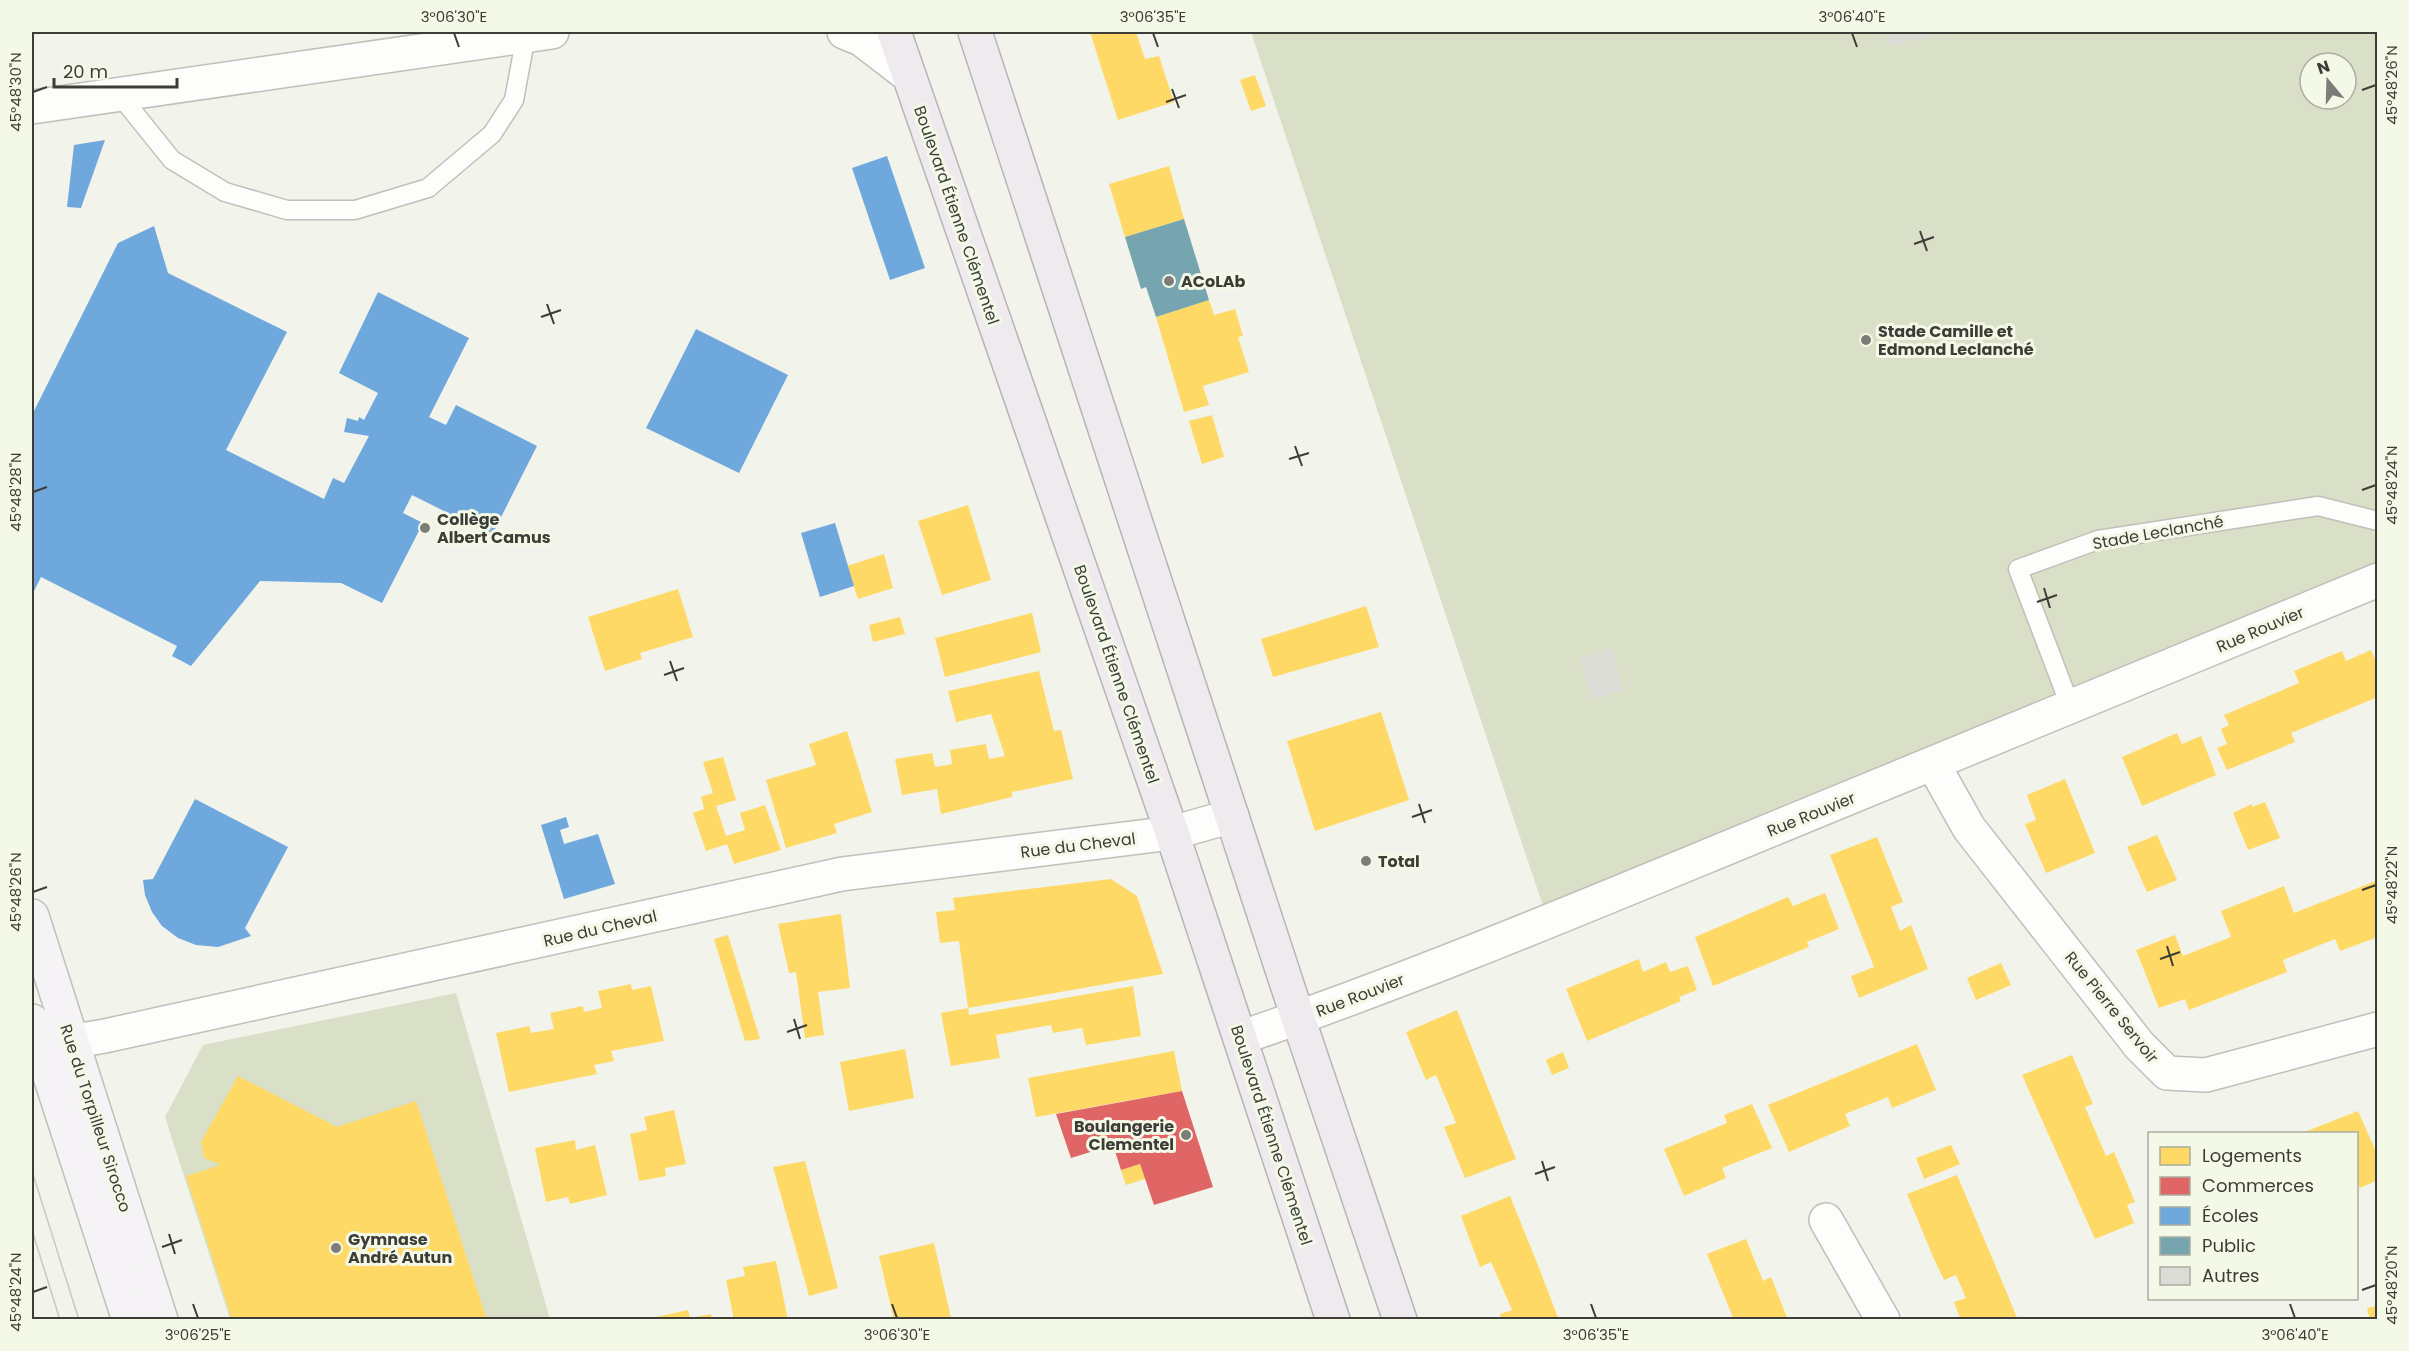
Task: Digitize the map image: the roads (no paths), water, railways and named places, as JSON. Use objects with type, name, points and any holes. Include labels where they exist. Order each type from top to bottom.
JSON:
[{"type":"main road","name":"Boulevard Étienne Clémentel","points":[[894,32],[1172,833],[1334,1320]]},
{"type":"main road","points":[[975,32],[1298,1018],[1400,1320]]},
{"type":"street","points":[[844,32],[861,39],[908,75]]},
{"type":"street","points":[[32,107],[539,33]]},
{"type":"street","name":"Rue Rouvier","points":[[1240,1038],[1298,1018],[1548,921],[2378,580]]},
{"type":"street","name":"Rue Pierre Servoir","points":[[1933,764],[1969,828],[2139,1045],[2167,1073],[2206,1075],[2378,1029]]},
{"type":"street","name":"Rue du Cheval","points":[[43,1040],[842,874],[1172,833],[1232,816]]},
{"type":"street","name":"Rue du Torpilleur Sirocco","points":[[32,916],[43,1040],[129,1320]]},
{"type":"street","name":"Rue du Torpilleur Sirocco","points":[[43,1040],[161,1320]]},
{"type":"street","points":[[1826,1220],[1883,1320]]},
{"type":"lane","points":[[118,93],[172,160],[225,192],[287,210],[355,210],[428,188],[492,134],[514,100],[539,33]]},
{"type":"lane","name":"Stade Leclanché","points":[[2071,708],[2018,569],[2098,540],[2318,506],[2378,521]]},
{"type":"tram line","points":[[32,1171],[79,1320]]},
{"type":"tram line","points":[[32,1230],[60,1320]]},
{"type":"place","name":"ACoLAb","points":[[1169,281]]},
{"type":"place","name":"Stade Camille et Edmond Leclanché","points":[[1866,340]]},
{"type":"place","name":"Collège Albert Camus","points":[[425,528]]},
{"type":"place","name":"Total","points":[[1366,861]]},
{"type":"place","name":"Boulangerie Clementel","points":[[1186,1135]]},
{"type":"place","name":"Gymnase André Autun","points":[[336,1248]]}]
